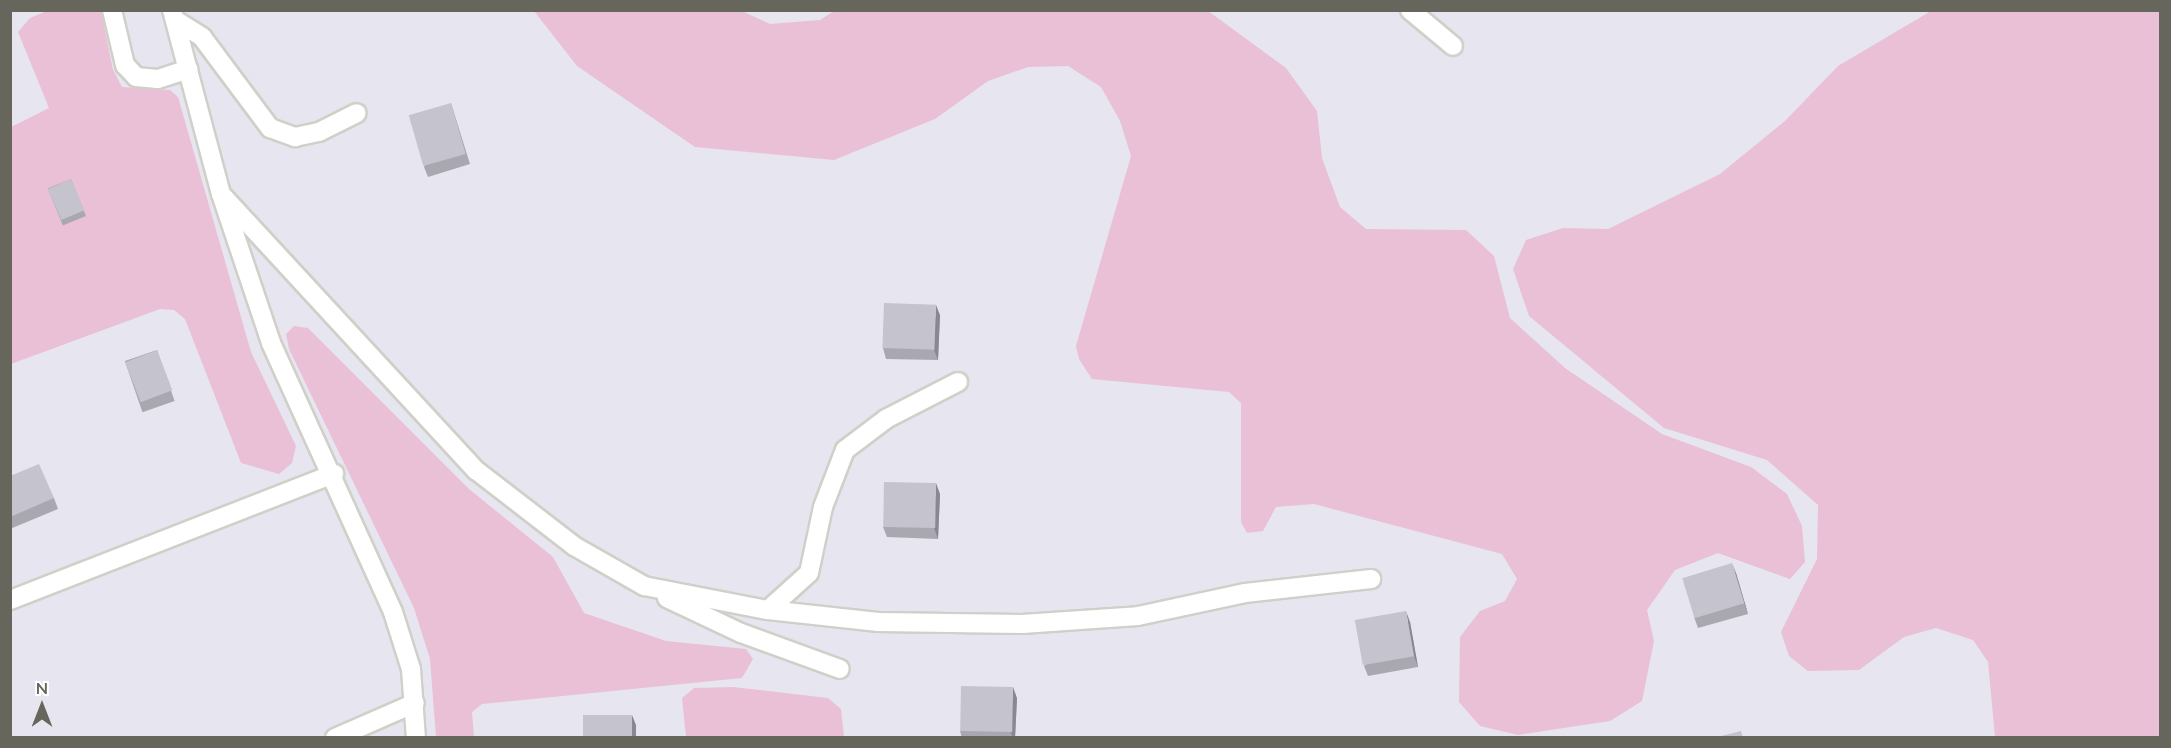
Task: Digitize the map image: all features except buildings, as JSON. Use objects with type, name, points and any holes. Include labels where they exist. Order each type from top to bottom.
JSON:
[{"type":"street","points":[[111,10],[125,65],[136,77],[158,79],[188,69]]},
{"type":"street","points":[[1410,10],[1453,46]]},
{"type":"street","points":[[173,15],[221,194],[271,343],[334,474],[393,612],[415,704],[416,738]]},
{"type":"street","points":[[173,15],[202,37],[270,128],[296,136],[319,132],[357,113]]},
{"type":"street","points":[[221,194],[477,471],[574,546],[644,586],[741,633],[840,669]]},
{"type":"street","points":[[768,610],[809,573],[823,507],[845,450],[886,419],[958,382]]},
{"type":"street","points":[[10,600],[334,474]]},
{"type":"street","points":[[644,586],[768,610],[878,622],[1022,624],[1138,616],[1245,593],[1371,579]]},
{"type":"street","points":[[335,738],[415,704]]},
{"type":"shaded area","points":[[47,11],[101,11],[113,70],[122,87],[170,90],[178,97],[251,352],[296,446],[292,463],[279,474],[241,463],[185,319],[174,310],[160,309],[11,364],[11,127],[49,108],[18,32],[30,18]]},
{"type":"shaded area","points":[[534,11],[742,11],[770,24],[820,20],[834,11],[1208,11],[1286,68],[1317,111],[1322,158],[1340,207],[1366,229],[1466,230],[1494,256],[1510,318],[1565,368],[1662,434],[1751,467],[1787,494],[1802,526],[1805,562],[1790,579],[1718,553],[1675,570],[1647,610],[1654,641],[1642,701],[1610,721],[1518,735],[1480,726],[1459,702],[1460,637],[1480,611],[1505,601],[1517,579],[1502,554],[1314,504],[1276,507],[1263,531],[1247,533],[1241,522],[1241,403],[1229,392],[1092,379],[1079,359],[1076,346],[1131,156],[1120,121],[1101,87],[1068,66],[1028,67],[988,81],[935,119],[834,160],[695,147],[577,66]]},
{"type":"shaded area","points":[[1931,11],[2160,11],[2160,737],[1995,737],[1988,662],[1973,640],[1936,628],[1904,637],[1859,670],[1808,671],[1789,656],[1781,632],[1817,559],[1818,505],[1767,460],[1664,428],[1529,316],[1513,269],[1526,240],[1563,228],[1608,229],[1720,174],[1785,121],[1838,66]]},
{"type":"shaded area","points":[[294,326],[308,328],[469,489],[553,557],[584,613],[666,641],[746,649],[753,659],[742,678],[482,704],[472,712],[474,737],[436,737],[430,659],[414,608],[289,349],[286,334]]},
{"type":"shaded area","points":[[733,687],[828,698],[841,709],[844,737],[686,737],[682,698],[694,688]]}]
